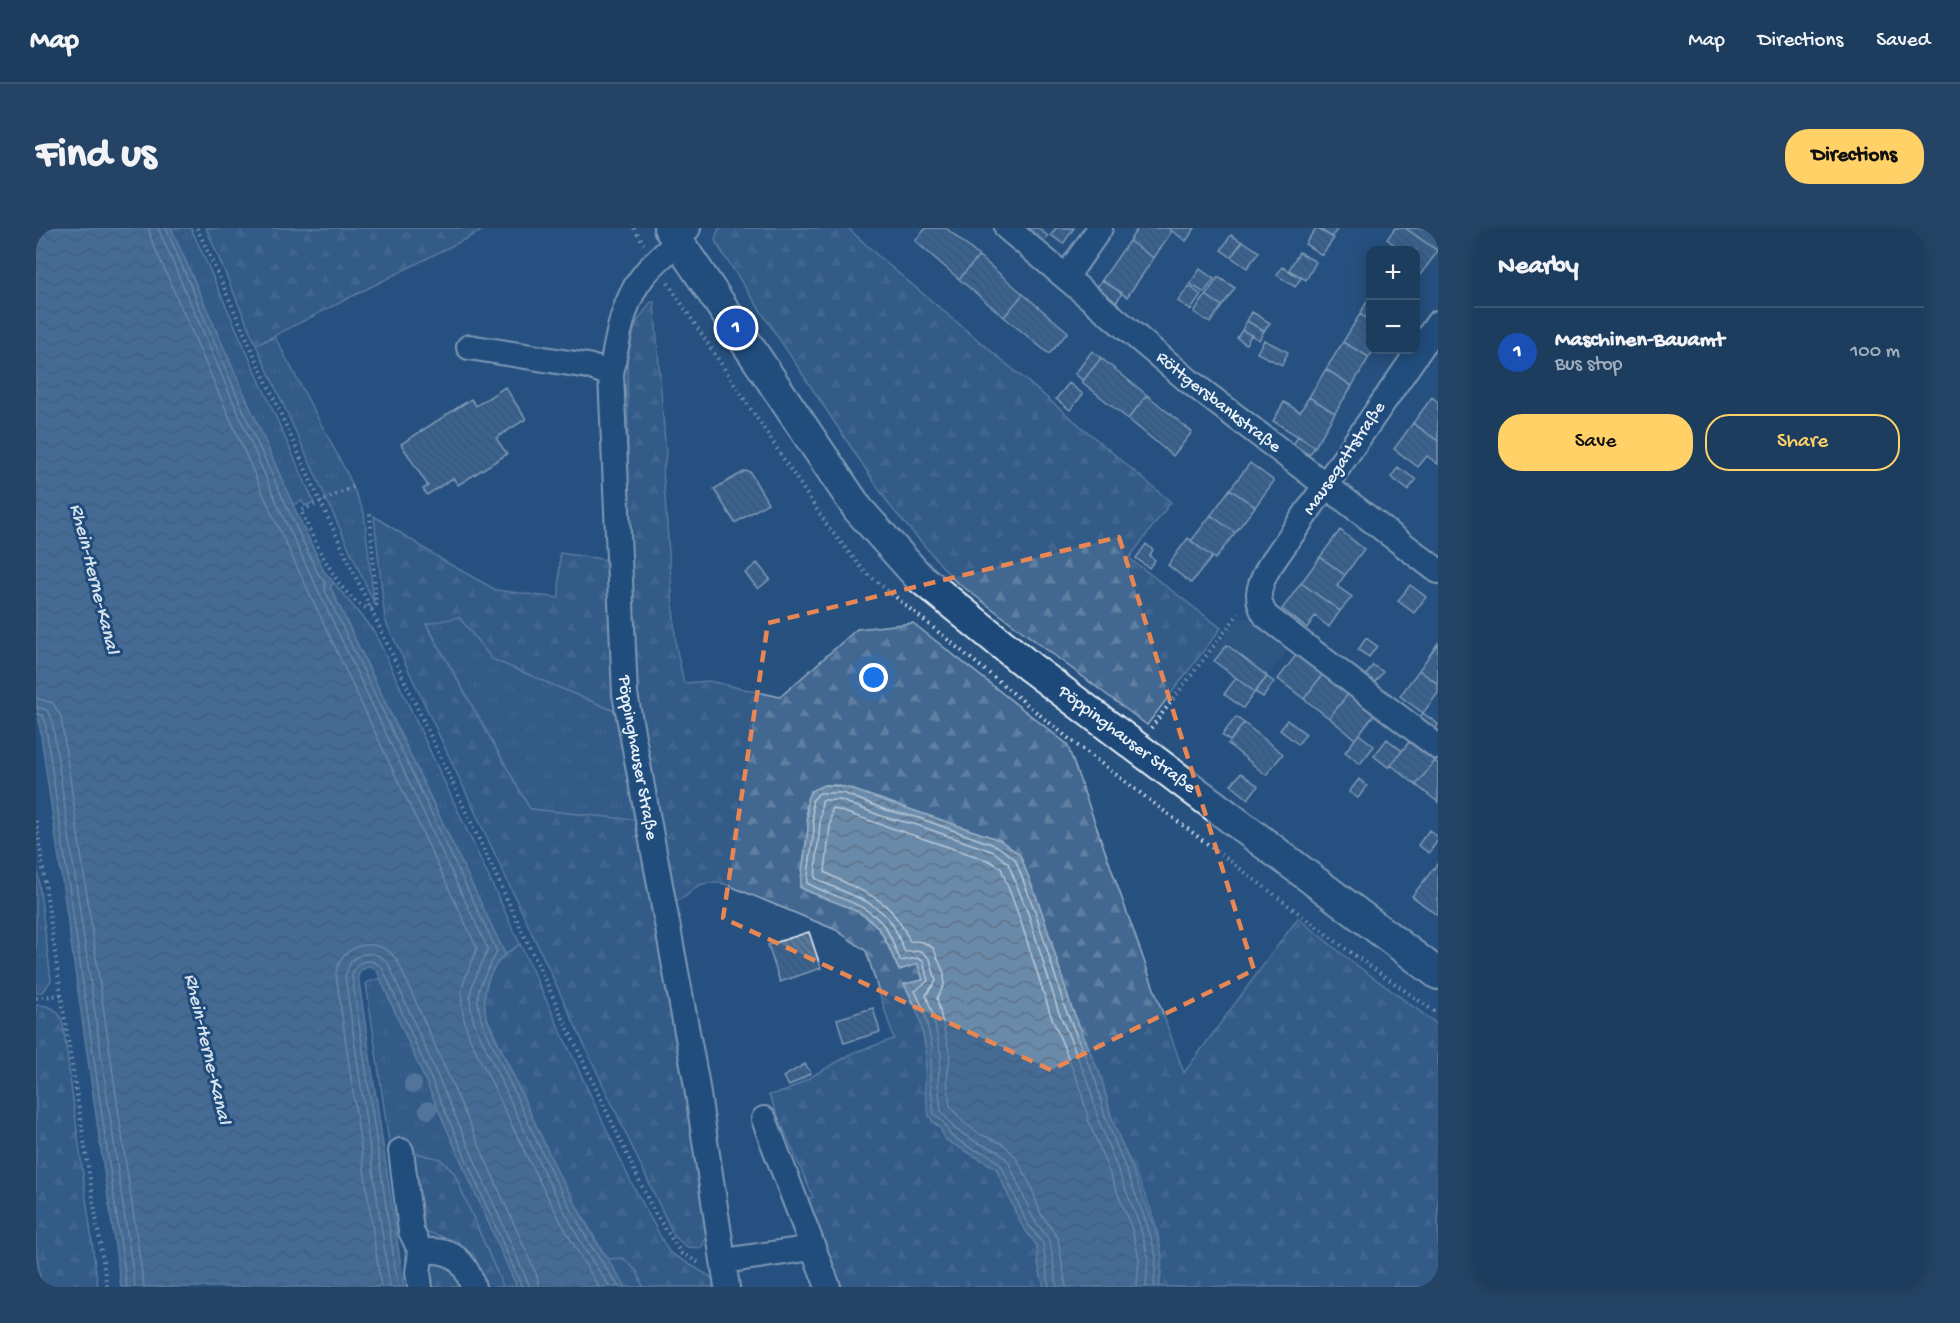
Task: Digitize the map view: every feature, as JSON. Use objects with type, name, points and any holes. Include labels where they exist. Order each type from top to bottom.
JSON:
[{"type":"main road","name":"Pöppinghauser Straße","points":[[679,233],[858,509],[918,576],[1013,654],[1438,974]]},
{"type":"street","name":"Röttgersbankstraße","points":[[1007,228],[1189,381],[1438,571]]},
{"type":"street","points":[[1066,277],[1100,228]]},
{"type":"street","name":"Pöppinghauser Straße","points":[[679,233],[642,276],[621,322],[611,374],[625,694],[696,1081],[728,1287]]},
{"type":"street","name":"Mausegattstraße","points":[[1258,597],[1259,589],[1269,567],[1438,323]]},
{"type":"street","points":[[470,347],[588,366],[611,374]]},
{"type":"street","points":[[1258,597],[1259,605],[1266,616],[1438,747]]},
{"type":"street","points":[[764,1119],[828,1287]]},
{"type":"street","points":[[400,1152],[411,1231],[421,1252],[418,1272],[420,1287]]},
{"type":"street","points":[[724,1262],[813,1248]]},
{"type":"street","points":[[421,1252],[445,1251],[458,1256],[473,1287]]},
{"type":"path","points":[[198,228],[321,502],[653,1210],[681,1253],[702,1264],[724,1262]]},
{"type":"path","points":[[353,487],[301,511],[330,570],[361,607],[371,609],[376,605],[370,514]]},
{"type":"path","points":[[1136,748],[1234,617],[1258,597]]},
{"type":"path","points":[[36,821],[106,1287]]},
{"type":"path","points":[[36,998],[61,995]]},
{"type":"highlighted area","points":[[1119,537],[1254,970],[1051,1070],[723,918],[768,623]]},
{"type":"shaded area","points":[[1239,618],[1260,619],[1292,644],[1255,692],[1209,657]]},
{"type":"green space","points":[[171,228],[191,228],[314,502],[305,506],[302,501],[293,505]]},
{"type":"green space","points":[[206,228],[487,228],[256,345]]},
{"type":"green space","points":[[719,228],[848,228],[878,256],[1171,502],[1129,558],[1221,628],[1147,725],[954,580],[890,506],[717,245],[715,239]]},
{"type":"green space","points":[[651,302],[654,302],[666,455],[663,471],[676,647],[684,683],[709,681],[780,697],[857,629],[913,623],[1067,744],[1184,1073],[1298,918],[1347,958],[1438,1025],[1438,1287],[1159,1287],[1160,1247],[1150,1208],[1115,1127],[1102,1080],[1000,840],[836,785],[824,785],[806,805],[808,829],[800,887],[854,910],[873,923],[884,936],[899,970],[918,963],[923,980],[905,984],[920,1019],[927,1057],[925,1092],[932,1122],[940,1128],[946,1140],[996,1168],[1016,1213],[1037,1246],[1038,1264],[1044,1287],[838,1287],[804,1201],[813,1197],[769,1095],[786,1091],[855,1052],[894,1039],[866,951],[836,930],[725,884],[713,883],[698,886],[686,896],[672,902],[638,712],[630,617],[627,358],[636,323]]},
{"type":"green space","points":[[275,337],[349,477],[364,513],[374,603],[256,345]]},
{"type":"green space","points":[[374,516],[444,561],[496,590],[559,598],[560,553],[608,560],[617,712],[492,659],[459,617],[426,624],[530,809],[635,820],[712,1228],[701,1248],[687,1247],[674,1236],[385,620]]},
{"type":"green space","points":[[334,583],[375,633],[520,944],[505,954],[330,586]]},
{"type":"green space","points":[[459,617],[492,659],[617,712],[635,820],[530,809],[426,623]]},
{"type":"green space","points":[[36,859],[51,980],[44,991],[36,993]]},
{"type":"green space","points":[[520,944],[631,1182],[669,1252],[709,1276],[720,1287],[643,1287],[637,1271],[623,1258],[607,1259],[557,1171],[485,1013],[485,991],[491,973],[503,957]]},
{"type":"green space","points":[[380,978],[517,1287],[503,1287],[454,1173],[440,1159],[414,1153],[422,1227],[466,1251],[409,1239],[410,1287],[366,983]]},
{"type":"green space","points":[[36,1005],[54,1009],[63,1025],[98,1287],[41,1287],[36,1247]]},
{"type":"green space","points":[[414,1153],[440,1159],[454,1173],[503,1287],[481,1287],[466,1251],[453,1240],[424,1231]]},
{"type":"green space","points":[[442,1256],[468,1287],[426,1287],[426,1264]]},
{"type":"green space","points":[[623,1258],[637,1271],[643,1287],[626,1287],[607,1259]]},
{"type":"water","name":"Rhein-Herne-Kanal","points":[[36,228],[171,228],[293,505],[324,571],[334,583],[330,587],[505,954],[494,968],[487,984],[484,1001],[487,1020],[557,1171],[596,1242],[626,1287],[517,1287],[377,971],[370,966],[361,970],[358,975],[404,1287],[121,1287],[36,701]]},
{"type":"water","points":[[824,785],[845,787],[1000,840],[1020,855],[1042,912],[1071,1006],[1102,1080],[1110,1114],[1153,1222],[1162,1255],[1159,1287],[1044,1287],[1038,1264],[1037,1246],[1021,1224],[996,1168],[946,1140],[940,1128],[929,1116],[925,1092],[926,1047],[918,1011],[904,984],[923,980],[918,964],[899,970],[884,936],[873,923],[854,910],[800,887],[808,829],[807,799],[811,791]]},
{"type":"building","points":[[926,228],[946,228],[979,256],[959,279],[915,241]]},
{"type":"building","points":[[1038,228],[1048,236],[1041,244],[1024,230]]},
{"type":"building","points":[[1056,228],[1074,228],[1063,244],[1051,235]]},
{"type":"building","points":[[1138,228],[1168,228],[1172,231],[1154,258],[1129,241]]},
{"type":"building","points":[[1168,228],[1195,228],[1186,241]]},
{"type":"building","points":[[1316,228],[1334,238],[1322,255],[1305,244]]},
{"type":"building","points":[[1318,228],[1338,228],[1332,237]]},
{"type":"building","points":[[1395,228],[1405,228],[1438,251],[1420,275],[1420,246],[1396,246],[1387,239]]},
{"type":"building","points":[[1405,228],[1438,228],[1438,251]]},
{"type":"building","points":[[1231,235],[1242,242],[1231,257],[1221,250]]},
{"type":"building","points":[[1129,241],[1154,258],[1127,297],[1102,280]]},
{"type":"building","points":[[1243,241],[1259,252],[1247,268],[1231,257]]},
{"type":"building","points":[[1299,252],[1316,262],[1306,280],[1289,270]]},
{"type":"building","points":[[979,256],[1023,294],[1004,317],[959,279]]},
{"type":"building","points":[[1282,267],[1301,278],[1295,287],[1277,275]]},
{"type":"building","points":[[1200,269],[1214,279],[1204,293],[1190,284]]},
{"type":"building","points":[[1218,277],[1235,288],[1222,306],[1206,295]]},
{"type":"building","points":[[1102,280],[1122,293],[1116,303],[1095,290]]},
{"type":"building","points":[[1189,286],[1201,295],[1191,310],[1178,301]]},
{"type":"building","points":[[1023,294],[1068,332],[1049,354],[1004,317]]},
{"type":"building","points":[[1206,295],[1222,306],[1210,323],[1194,312]]},
{"type":"building","points":[[1366,303],[1366,318],[1360,314]]},
{"type":"building","points":[[1252,312],[1270,323],[1264,331],[1247,321]]},
{"type":"building","points":[[1360,314],[1366,318],[1366,354],[1371,354],[1369,357],[1343,342]]},
{"type":"building","points":[[1247,321],[1264,331],[1259,340],[1242,330]]},
{"type":"building","points":[[1242,330],[1251,335],[1246,344],[1237,338]]},
{"type":"building","points":[[1264,340],[1288,352],[1282,365],[1257,353]]},
{"type":"building","points":[[1343,342],[1369,357],[1352,386],[1326,369]]},
{"type":"building","points":[[1092,351],[1101,358],[1083,381],[1075,374]]},
{"type":"building","points":[[1101,358],[1147,395],[1128,419],[1082,382]]},
{"type":"building","points":[[1326,369],[1352,386],[1335,413],[1309,397]]},
{"type":"building","points":[[1069,383],[1083,394],[1070,410],[1056,399]]},
{"type":"building","points":[[505,387],[526,419],[496,438],[507,454],[458,485],[453,478],[427,495],[423,489],[428,486],[401,444],[471,399],[476,406]]},
{"type":"building","points":[[1147,395],[1192,432],[1173,456],[1128,419]]},
{"type":"building","points":[[1309,397],[1335,413],[1315,447],[1273,421],[1284,402],[1300,412]]},
{"type":"building","points":[[1432,397],[1438,402],[1438,441],[1413,423]]},
{"type":"building","points":[[1413,423],[1438,441],[1438,464],[1427,456],[1418,467],[1394,449]]},
{"type":"building","points":[[1298,436],[1315,447],[1309,455],[1293,445]]},
{"type":"building","points":[[1250,463],[1274,481],[1255,507],[1230,489]]},
{"type":"building","points":[[1398,467],[1416,480],[1408,490],[1391,477]]},
{"type":"building","points":[[745,471],[750,472],[768,503],[735,523],[714,489]]},
{"type":"building","points":[[1230,489],[1255,507],[1235,533],[1211,515]]},
{"type":"building","points":[[1211,515],[1235,533],[1215,559],[1191,541]]},
{"type":"building","points":[[1340,530],[1364,549],[1345,575],[1320,557]]},
{"type":"building","points":[[1188,538],[1212,557],[1191,583],[1168,565]]},
{"type":"building","points":[[1146,544],[1153,550],[1149,556],[1155,560],[1149,568],[1136,558]]},
{"type":"building","points":[[1320,557],[1345,575],[1337,586],[1352,597],[1340,611],[1301,583]]},
{"type":"building","points":[[757,563],[770,579],[758,589],[745,573]]},
{"type":"building","points":[[1301,583],[1340,611],[1329,627],[1315,616],[1307,628],[1282,609]]},
{"type":"building","points":[[1410,585],[1426,597],[1414,613],[1398,601]]},
{"type":"building","points":[[1366,638],[1377,646],[1369,657],[1358,650]]},
{"type":"building","points":[[1438,643],[1438,684],[1419,670]]},
{"type":"building","points":[[1227,645],[1267,676],[1255,692],[1214,661]]},
{"type":"building","points":[[1296,655],[1322,675],[1304,699],[1278,679]]},
{"type":"building","points":[[1373,665],[1383,672],[1375,682],[1366,675]]},
{"type":"building","points":[[1419,670],[1438,684],[1438,693],[1423,713],[1400,696]]},
{"type":"building","points":[[1322,675],[1348,694],[1329,718],[1304,699]]},
{"type":"building","points":[[1267,677],[1274,682],[1263,697],[1255,692]]},
{"type":"building","points":[[1236,678],[1255,692],[1243,708],[1224,694]]},
{"type":"building","points":[[1348,694],[1374,715],[1355,739],[1329,718]]},
{"type":"building","points":[[1423,713],[1438,724],[1434,734],[1417,721]]},
{"type":"building","points":[[1236,717],[1244,723],[1230,741],[1222,735]]},
{"type":"building","points":[[1287,720],[1306,734],[1298,744],[1280,730]]},
{"type":"building","points":[[1244,723],[1283,754],[1266,775],[1228,744]]},
{"type":"building","points":[[1359,734],[1374,746],[1360,764],[1345,752]]},
{"type":"building","points":[[1387,739],[1402,751],[1389,768],[1374,756]]},
{"type":"building","points":[[1409,742],[1435,761],[1416,785],[1391,765]]},
{"type":"building","points":[[1435,761],[1438,764],[1438,802],[1416,785]]},
{"type":"building","points":[[1241,773],[1258,786],[1248,799],[1231,785]]},
{"type":"building","points":[[1359,779],[1367,786],[1358,798],[1349,792]]},
{"type":"building","points":[[1429,830],[1438,837],[1438,840],[1429,853],[1418,845]]},
{"type":"building","points":[[1438,863],[1438,913],[1437,915],[1412,896]]},
{"type":"building","points":[[809,932],[821,968],[780,982],[768,945]]},
{"type":"building","points":[[873,1008],[880,1032],[844,1043],[837,1019]]},
{"type":"building","points":[[805,1064],[811,1073],[789,1086],[783,1077]]},
{"type":"place","name":"Maschinen-Bauamt","points":[[736,328]]}]
